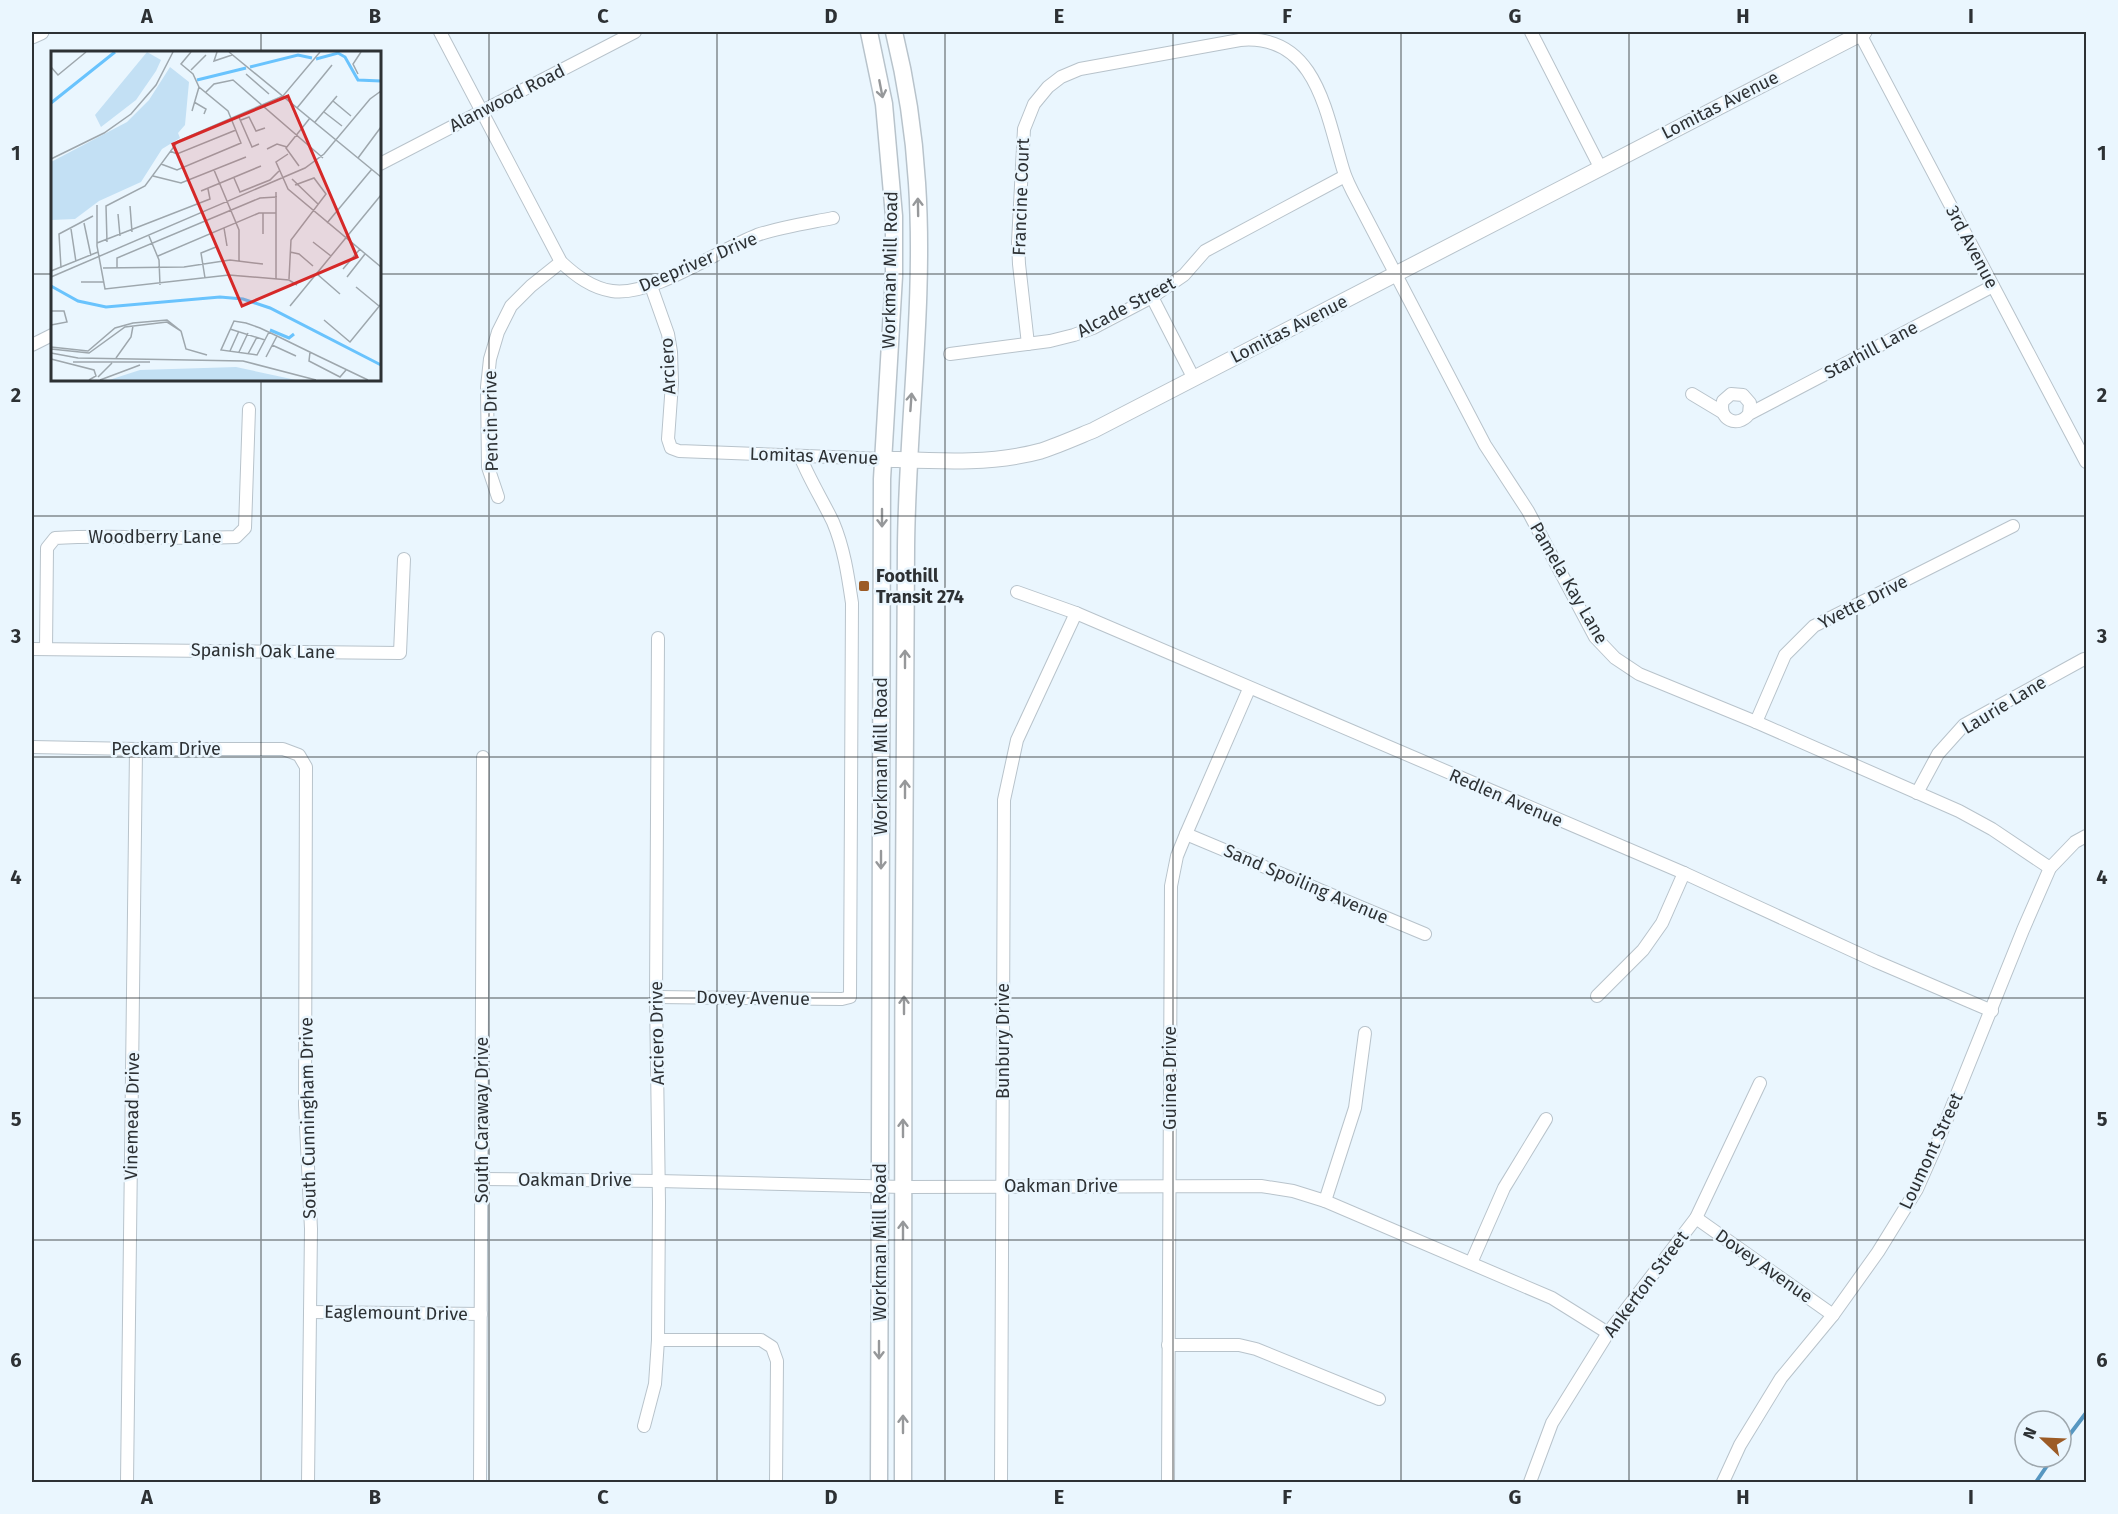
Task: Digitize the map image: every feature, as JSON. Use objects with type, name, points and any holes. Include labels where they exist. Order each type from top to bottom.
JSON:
[{"type":"main road","name":"Workman Mill Road","points":[[869,32],[884,104],[894,216],[894,276],[883,459],[879,1482]]},
{"type":"main road","name":"Workman Mill Road","points":[[894,32],[913,135],[917,185],[918,289],[908,460],[905,630],[903,1482]]},
{"type":"street","points":[[32,36],[41,32]]},
{"type":"street","name":"Deepriver Drive","points":[[440,32],[561,262],[577,277],[595,286],[612,291],[631,291],[651,286],[756,236],[784,227],[833,218]]},
{"type":"street","name":"Alanwood Road","points":[[381,163],[635,32]]},
{"type":"street","points":[[1531,32],[1600,167]]},
{"type":"street","name":"Lomitas Avenue","points":[[671,448],[679,451],[908,460],[999,459],[1041,451],[1094,430],[1194,379],[1861,32]]},
{"type":"street","name":"3rd Avenue","points":[[1861,32],[2086,462]]},
{"type":"street","name":"Francine Court","points":[[1028,344],[1018,242],[1024,129],[1034,104],[1048,87],[1061,77],[1080,69],[1240,36],[1264,35],[1293,53],[1318,89],[1330,118],[1345,176]]},
{"type":"street","name":"Pamela Kay Lane","points":[[1345,176],[1485,445],[1528,511],[1595,637],[1615,658],[1639,674],[1756,722],[1959,811],[1992,829],[2050,868]]},
{"type":"street","name":"Alcade Street","points":[[950,354],[1028,344],[1074,335],[1152,297],[1184,275],[1205,251],[1345,176]]},
{"type":"street","name":"Pencin Drive","points":[[498,497],[488,467],[487,387],[490,359],[498,332],[511,306],[531,286],[561,262]]},
{"type":"street","name":"Arciero","points":[[651,286],[668,334],[671,352],[672,383],[668,439],[671,448]]},
{"type":"street","name":"Starhill Lane","points":[[1692,394],[1722,412],[1725,417],[1734,422],[1740,421],[1749,414],[1993,286]]},
{"type":"street","points":[[1152,297],[1194,379]]},
{"type":"street","points":[[32,345],[51,336]]},
{"type":"street","points":[[1722,412],[1727,396],[1737,393],[1747,398],[1750,403],[1749,414]]},
{"type":"street","name":"Woodberry Lane","points":[[46,649],[47,548],[55,538],[85,536],[197,539],[236,537],[245,528],[249,409]]},
{"type":"street","name":"Dovey Avenue","points":[[656,997],[842,999],[850,997],[852,603],[847,565],[834,525],[800,456]]},
{"type":"street","name":"Yvette Drive","points":[[1756,722],[1785,655],[1814,626],[2013,526]]},
{"type":"street","name":"Spanish Oak Lane","points":[[32,648],[400,653],[404,559]]},
{"type":"street","name":"Redlen Avenue","points":[[1017,592],[1076,614],[1684,873],[1875,961],[1992,1011]]},
{"type":"street","name":"Bunbury Drive","points":[[1001,1482],[1004,800],[1017,740],[1076,614]]},
{"type":"street","name":"Arciero Drive","points":[[644,1426],[655,1384],[658,1340],[656,997],[658,638]]},
{"type":"street","name":"Laurie Lane","points":[[1917,794],[1938,754],[1964,724],[2084,659]]},
{"type":"street","name":"Guinea Drive","points":[[1168,1482],[1171,886],[1186,834],[1249,689]]},
{"type":"street","name":"Peckam Drive","points":[[32,747],[283,749],[299,755]]},
{"type":"street","name":"Vinemead Drive","points":[[127,1482],[136,749]]},
{"type":"street","name":"South Cunningham Drive","points":[[299,755],[306,767],[305,1105],[311,1228],[308,1482]]},
{"type":"street","name":"South Caraway Drive","points":[[480,1482],[483,757]]},
{"type":"street","name":"Sand Spoiling Avenue","points":[[1186,834],[1425,934]]},
{"type":"street","name":"Loumont Street","points":[[1723,1482],[1740,1445],[1781,1378],[1833,1315],[1878,1252],[1917,1189],[2050,868],[2075,842],[2086,836]]},
{"type":"street","points":[[1597,996],[1643,950],[1662,922],[1684,873]]},
{"type":"street","points":[[1325,1201],[1355,1108],[1365,1033]]},
{"type":"street","name":"Ankerton Street","points":[[1530,1482],[1552,1423],[1608,1333],[1696,1218],[1760,1083]]},
{"type":"street","points":[[1471,1263],[1504,1188],[1546,1119]]},
{"type":"street","name":"Oakman Drive","points":[[482,1179],[903,1187],[1261,1186],[1293,1191],[1325,1201],[1552,1298],[1608,1333]]},
{"type":"street","name":"Dovey Avenue","points":[[1696,1218],[1833,1315]]},
{"type":"street","name":"Eaglemount Drive","points":[[310,1312],[481,1314]]},
{"type":"street","points":[[658,1340],[761,1340],[772,1347],[777,1361],[776,1482]]},
{"type":"street","points":[[1168,1345],[1239,1345],[1256,1349],[1379,1399]]},
{"type":"waterway","points":[[2073,1430],[2086,1413]]},
{"type":"waterway","points":[[2036,1482],[2045,1469]]},
{"type":"place","name":"Foothill Transit 274","points":[[864,586]]}]
